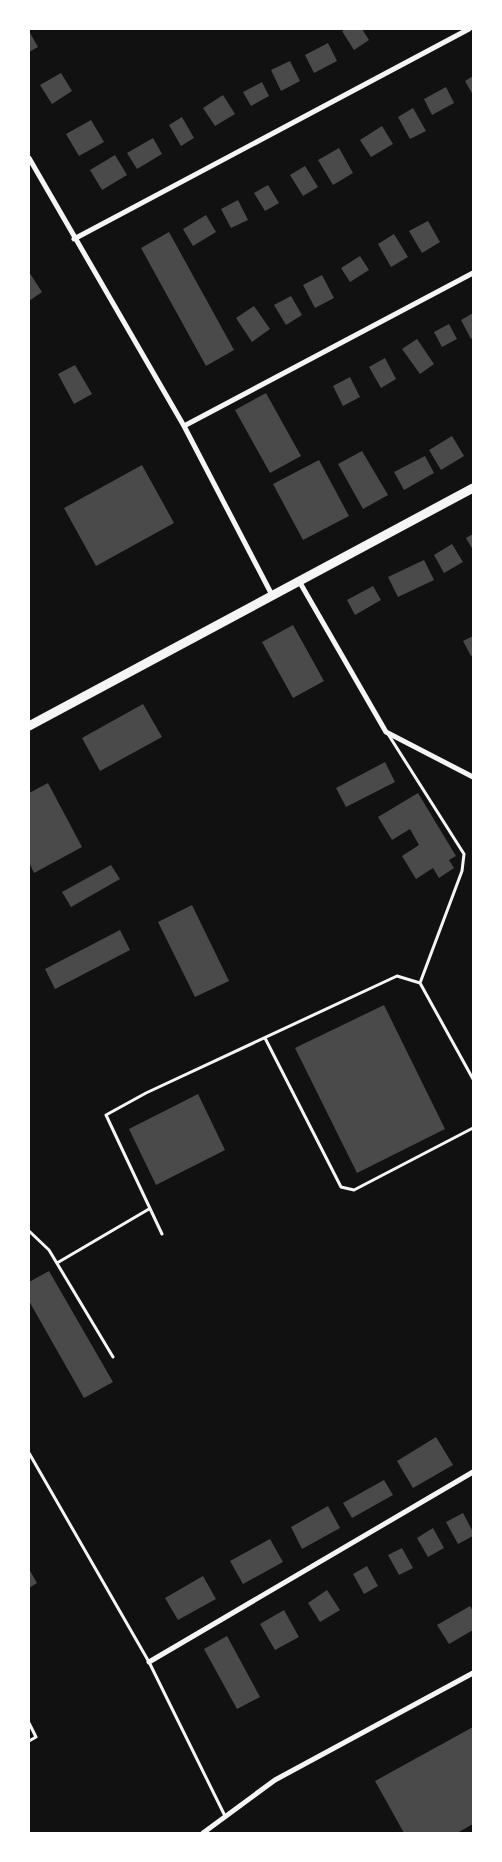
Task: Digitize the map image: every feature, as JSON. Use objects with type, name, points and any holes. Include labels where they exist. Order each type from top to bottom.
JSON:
[{"type":"main road","points":[[29,726],[473,488]]},
{"type":"street","points":[[74,239],[469,29]]},
{"type":"street","points":[[29,158],[74,239],[184,426],[272,596]]},
{"type":"street","points":[[184,426],[473,273]]},
{"type":"street","points":[[299,581],[386,732],[473,777]]},
{"type":"street","points":[[149,1662],[473,1472]]},
{"type":"street","points":[[203,1833],[275,1780],[473,1674]]},
{"type":"lane","points":[[386,732],[464,854],[462,871],[420,983]]},
{"type":"lane","points":[[162,1234],[106,1115],[146,1093],[397,976],[420,983],[473,1079]]},
{"type":"lane","points":[[265,1038],[341,1187],[354,1190],[473,1128]]},
{"type":"lane","points":[[57,1263],[149,1209]]},
{"type":"lane","points":[[29,1231],[49,1250],[113,1357]]},
{"type":"lane","points":[[29,1453],[149,1662],[225,1817]]},
{"type":"lane","points":[[29,1723],[36,1737],[29,1741]]},
{"type":"building","points":[[346,29],[362,29],[369,40],[354,50],[342,31]]},
{"type":"building","points":[[29,31],[38,47],[29,52]]},
{"type":"building","points":[[328,43],[337,61],[314,73],[305,55]]},
{"type":"building","points":[[290,61],[300,81],[281,91],[271,70]]},
{"type":"building","points":[[61,73],[72,91],[52,104],[40,85]]},
{"type":"building","points":[[473,76],[473,95],[465,81]]},
{"type":"building","points":[[262,82],[269,96],[251,106],[243,92]]},
{"type":"building","points":[[446,87],[454,103],[432,115],[424,99]]},
{"type":"building","points":[[223,95],[235,114],[215,126],[203,108]]},
{"type":"building","points":[[413,108],[426,131],[410,139],[398,117]]},
{"type":"building","points":[[182,117],[194,138],[181,146],[169,125]]},
{"type":"building","points":[[91,120],[104,142],[79,156],[66,134]]},
{"type":"building","points":[[382,126],[393,144],[371,157],[360,140]]},
{"type":"building","points":[[153,138],[162,154],[137,169],[127,153]]},
{"type":"building","points":[[339,148],[353,173],[333,185],[318,160]]},
{"type":"building","points":[[115,155],[127,175],[102,190],[90,170]]},
{"type":"building","points":[[305,166],[318,187],[303,196],[290,175]]},
{"type":"building","points":[[268,185],[279,203],[265,211],[254,193]]},
{"type":"building","points":[[238,200],[248,220],[231,228],[221,209]]},
{"type":"building","points":[[206,215],[216,232],[193,246],[183,229]]},
{"type":"building","points":[[428,221],[440,242],[422,253],[409,231]]},
{"type":"building","points":[[169,232],[234,350],[206,366],[141,248]]},
{"type":"building","points":[[394,234],[408,257],[391,267],[378,244]]},
{"type":"building","points":[[360,256],[369,270],[350,282],[341,268]]},
{"type":"building","points":[[29,272],[42,292],[29,301]]},
{"type":"building","points":[[322,275],[334,298],[315,308],[303,285]]},
{"type":"building","points":[[291,296],[302,315],[286,325],[274,305]]},
{"type":"building","points":[[254,306],[270,329],[252,342],[236,318]]},
{"type":"building","points":[[473,313],[473,338],[471,339],[461,320]]},
{"type":"building","points":[[449,324],[457,339],[442,347],[434,332]]},
{"type":"building","points":[[417,339],[434,364],[420,374],[402,349]]},
{"type":"building","points":[[385,358],[396,379],[381,388],[369,367]]},
{"type":"building","points":[[75,365],[92,394],[74,404],[58,374]]},
{"type":"building","points":[[350,377],[360,397],[343,406],[333,386]]},
{"type":"building","points":[[266,393],[301,456],[270,473],[235,410]]},
{"type":"building","points":[[452,436],[464,456],[441,470],[429,450]]},
{"type":"building","points":[[362,451],[388,495],[363,509],[338,464]]},
{"type":"building","points":[[425,456],[434,473],[404,490],[394,472]]},
{"type":"building","points":[[319,460],[349,516],[303,540],[273,484]]},
{"type":"building","points":[[142,465],[174,523],[96,566],[64,508]]},
{"type":"building","points":[[473,534],[473,550],[466,538]]},
{"type":"building","points":[[452,544],[463,562],[444,573],[434,555]]},
{"type":"building","points":[[424,560],[434,580],[398,597],[388,577]]},
{"type":"building","points":[[373,586],[381,600],[355,615],[347,600]]},
{"type":"building","points":[[293,625],[324,681],[293,698],[262,642]]},
{"type":"building","points":[[473,636],[473,655],[471,656],[463,641]]},
{"type":"building","points":[[143,704],[162,737],[100,771],[82,738]]},
{"type":"building","points":[[385,762],[395,782],[346,807],[336,788]]},
{"type":"building","points":[[48,783],[82,847],[34,873],[29,862],[29,793]]},
{"type":"building","points":[[418,793],[456,856],[449,860],[454,868],[439,878],[433,868],[416,879],[402,856],[419,845],[410,829],[392,840],[378,817]]},
{"type":"building","points":[[111,865],[120,879],[71,907],[62,892]]},
{"type":"building","points":[[192,905],[229,981],[195,997],[158,922]]},
{"type":"building","points":[[120,930],[130,950],[55,989],[45,969]]},
{"type":"building","points":[[384,1005],[445,1129],[357,1173],[295,1048]]},
{"type":"building","points":[[198,1094],[225,1150],[156,1185],[129,1129]]},
{"type":"building","points":[[49,1271],[113,1382],[84,1398],[29,1301],[29,1282]]},
{"type":"building","points":[[436,1437],[453,1465],[413,1488],[397,1461]]},
{"type":"building","points":[[384,1480],[393,1495],[352,1518],[343,1503]]},
{"type":"building","points":[[328,1506],[340,1528],[302,1549],[291,1527]]},
{"type":"building","points":[[463,1513],[473,1532],[473,1536],[458,1544],[446,1522]]},
{"type":"building","points":[[433,1528],[444,1548],[428,1557],[417,1538]]},
{"type":"building","points":[[270,1539],[283,1562],[243,1584],[230,1561]]},
{"type":"building","points":[[402,1548],[413,1568],[399,1575],[388,1555]]},
{"type":"building","points":[[367,1566],[378,1586],[364,1594],[353,1574]]},
{"type":"building","points":[[29,1569],[37,1583],[29,1588]]},
{"type":"building","points":[[203,1576],[216,1599],[178,1620],[165,1598]]},
{"type":"building","points":[[327,1590],[340,1610],[320,1622],[308,1603]]},
{"type":"building","points":[[470,1606],[473,1611],[473,1630],[449,1644],[437,1625]]},
{"type":"building","points":[[284,1610],[299,1637],[275,1650],[260,1624]]},
{"type":"building","points":[[227,1636],[260,1697],[237,1709],[204,1649]]},
{"type":"building","points":[[473,1727],[473,1824],[457,1833],[404,1833],[375,1781]]}]
